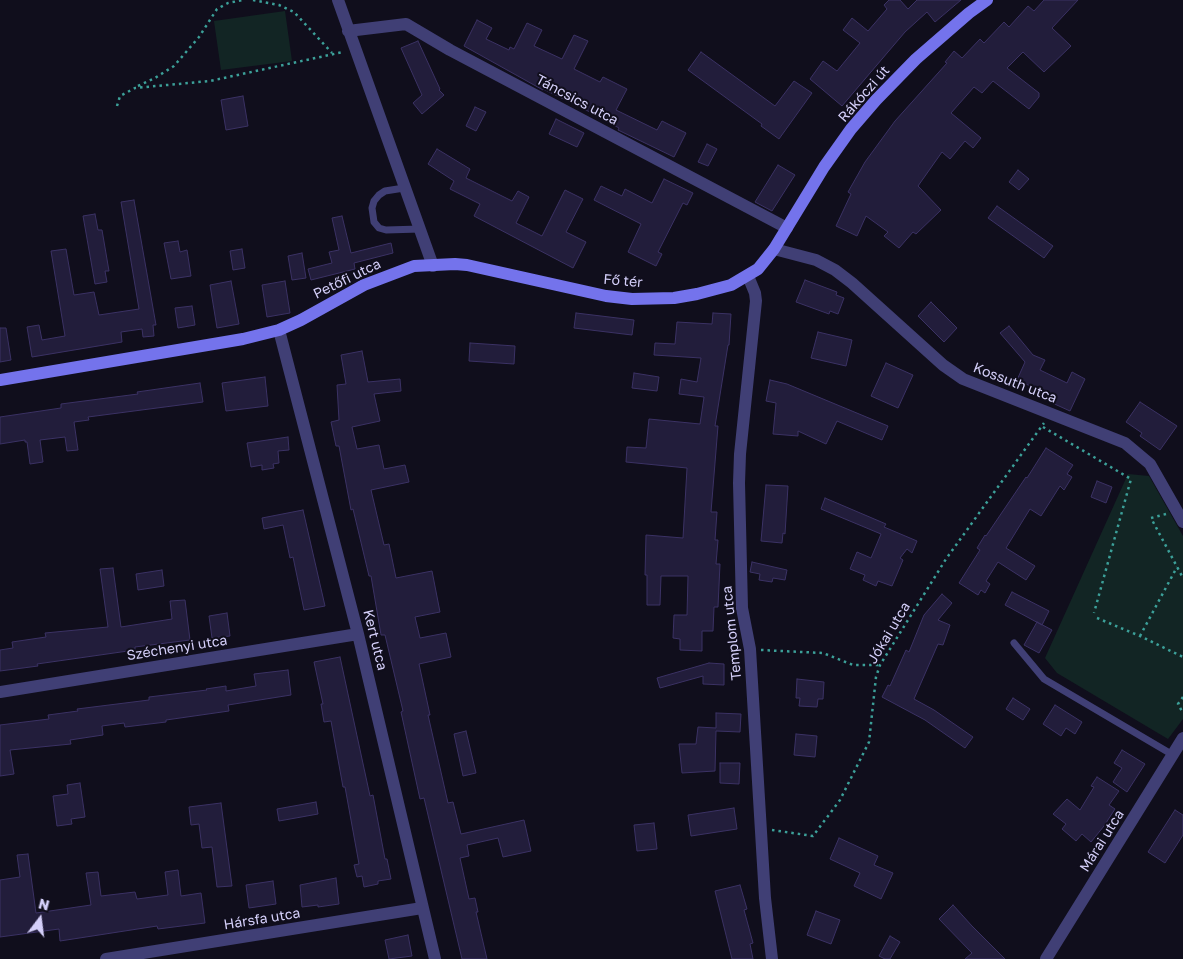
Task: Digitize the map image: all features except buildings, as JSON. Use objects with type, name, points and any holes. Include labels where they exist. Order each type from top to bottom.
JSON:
[{"type":"main road","name":"Rákóczi út","points":[[787,228],[824,167],[851,129],[876,100],[916,59],[969,13],[987,0]]},
{"type":"main road","name":"Fő tér","points":[[433,266],[467,265],[606,296],[632,299],[674,298],[731,285],[748,276],[758,269],[774,249],[787,228]]},
{"type":"main road","name":"Petőfi utca","points":[[0,380],[243,339],[279,330],[364,285],[414,266],[433,266]]},
{"type":"street","points":[[338,0],[354,50],[433,266]]},
{"type":"street","name":"Táncsics utca","points":[[348,30],[406,24],[450,50],[787,228]]},
{"type":"street","name":"Kossuth utca","points":[[774,249],[816,260],[835,270],[852,282],[943,365],[962,379],[1125,443],[1150,464],[1180,517]]},
{"type":"street","name":"Templom utca","points":[[748,276],[756,301],[740,454],[742,608],[750,649],[765,898],[772,959]]},
{"type":"street","name":"Kert utca","points":[[279,330],[358,634],[435,959]]},
{"type":"street","name":"Széchenyi utca","points":[[0,692],[358,634]]},
{"type":"street","name":"Márai utca","points":[[1046,959],[1183,738]]},
{"type":"street","name":"Hársfa utca","points":[[106,959],[422,908]]},
{"type":"lane","points":[[404,188],[385,191],[379,195],[374,201],[372,208],[374,222],[379,228],[386,230],[420,229]]},
{"type":"lane","points":[[1014,643],[1044,679],[1173,755]]},
{"type":"path","points":[[117,106],[120,96],[174,66],[199,37],[217,8],[228,2],[242,0]]},
{"type":"path","points":[[253,0],[279,5],[294,12],[332,54]]},
{"type":"path","points":[[135,88],[210,81],[354,50]]},
{"type":"path","name":"Jókai utca","points":[[761,829],[813,836],[840,800],[869,742],[876,677],[880,665],[946,559],[1043,427],[1049,412]]},
{"type":"path","points":[[1043,427],[1131,479],[1094,613]]},
{"type":"path","points":[[1180,517],[1151,518],[1183,578]]},
{"type":"path","points":[[1140,636],[1177,567]]},
{"type":"path","points":[[1097,618],[1140,636],[1183,658]]},
{"type":"path","points":[[750,649],[823,653],[853,665],[880,665]]},
{"type":"path","points":[[1183,697],[1178,704],[1183,713]]},
{"type":"green space","points":[[285,11],[292,61],[221,70],[214,21]]},
{"type":"green space","points":[[1128,474],[1149,476],[1183,536],[1183,719],[1168,739],[1057,673],[1045,658]]}]
